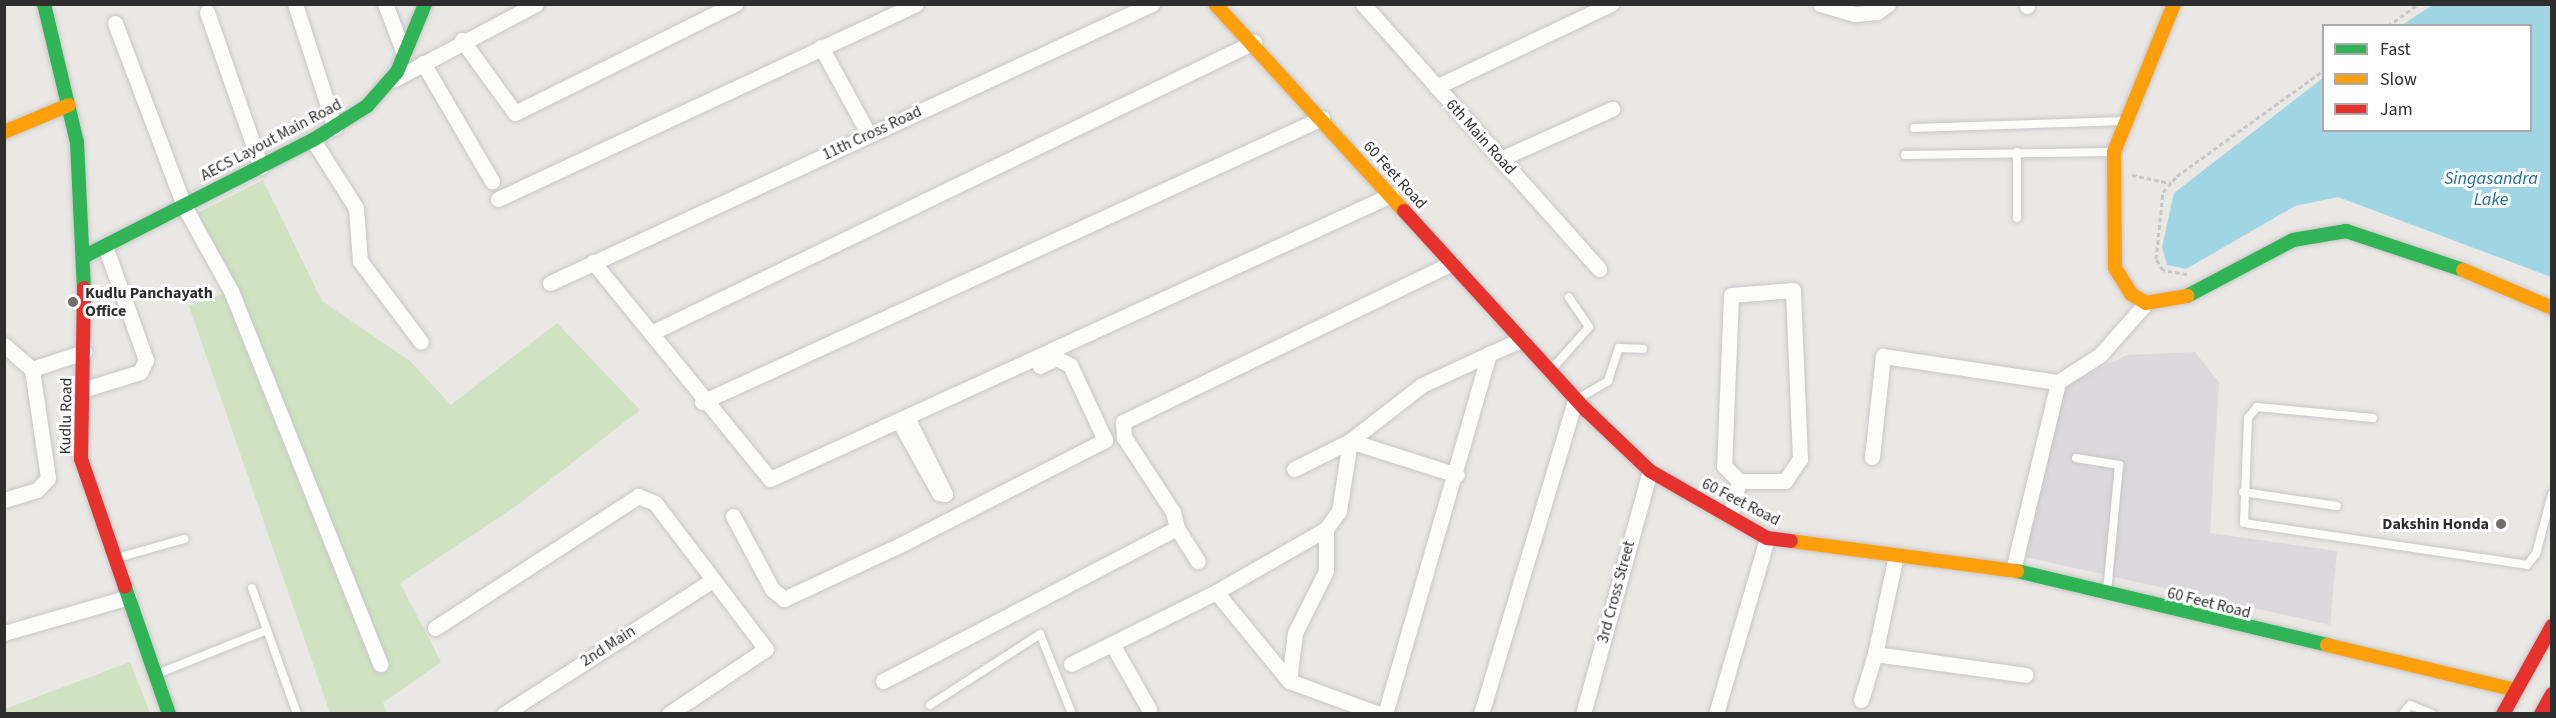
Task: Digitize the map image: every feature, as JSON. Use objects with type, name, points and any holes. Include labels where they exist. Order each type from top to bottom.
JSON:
[{"type":"main road","name":"Kudlu Road","points":[[44,4],[77,142],[85,256],[81,459],[169,714]]},
{"type":"main road","name":"AECS Layout Main Road","points":[[85,256],[335,128],[390,81],[425,4]]},
{"type":"main road","name":"60 Feet Road","points":[[1215,4],[1254,42],[1575,400],[1650,471],[1767,538],[2013,570],[2106,595],[2516,690]]},
{"type":"main road","points":[[2174,4],[2114,152],[2115,268],[2125,288],[2146,303],[2184,298],[2293,240],[2346,231],[2435,258],[2552,308]]},
{"type":"main road","points":[[4,132],[69,105]]},
{"type":"main road","points":[[2503,714],[2552,626]]},
{"type":"main road","points":[[2541,714],[2552,694]]},
{"type":"street","points":[[295,4],[335,128]]},
{"type":"street","points":[[385,4],[404,53]]},
{"type":"street","points":[[390,81],[462,40],[536,4]]},
{"type":"street","points":[[462,40],[515,113],[735,4]]},
{"type":"street","points":[[498,199],[916,4]]},
{"type":"street","name":"11th Cross Road","points":[[550,282],[1152,4]]},
{"type":"street","points":[[1436,87],[1611,4]]},
{"type":"street","points":[[1820,4],[1855,14],[1877,12],[1888,4]]},
{"type":"street","name":"6th Main Road","points":[[1370,6],[1436,87],[1599,269]]},
{"type":"street","points":[[207,12],[261,166]]},
{"type":"street","points":[[115,23],[184,206],[231,291],[380,664]]},
{"type":"street","points":[[651,333],[1254,42]]},
{"type":"street","points":[[821,47],[869,135]]},
{"type":"street","points":[[423,63],[492,181]]},
{"type":"street","points":[[1500,159],[1612,109]]},
{"type":"street","points":[[702,402],[1322,118]]},
{"type":"street","points":[[313,140],[356,208],[360,261],[421,342]]},
{"type":"street","points":[[908,426],[1391,195]]},
{"type":"street","points":[[82,390],[140,372],[146,360],[105,246]]},
{"type":"street","points":[[593,262],[651,333],[702,402],[770,479],[908,426],[1056,358],[1070,365],[1105,440],[960,515],[784,599],[772,589],[733,516]]},
{"type":"street","points":[[1198,561],[1177,528],[1173,512],[1124,437],[1123,422],[1452,263]]},
{"type":"street","points":[[1794,290],[1800,459],[1785,481],[1739,481],[1724,466],[1731,295],[1794,290]]},
{"type":"street","points":[[1872,457],[1883,356],[2058,382],[2100,355],[2146,303]]},
{"type":"street","points":[[1294,469],[1350,441],[1422,385],[1522,339]]},
{"type":"street","points":[[4,345],[32,369],[48,478],[37,490],[4,500]]},
{"type":"street","points":[[32,369],[84,352]]},
{"type":"street","points":[[1385,714],[1457,475],[1489,354]]},
{"type":"street","points":[[2013,570],[2058,382]]},
{"type":"street","points":[[1480,714],[1575,400]]},
{"type":"street","points":[[908,426],[960,515]]},
{"type":"street","points":[[1350,441],[1457,475]]},
{"type":"street","points":[[1071,664],[1216,592],[1326,529],[1339,511],[1350,441]]},
{"type":"street","name":"3rd Cross Street","points":[[1583,714],[1650,471]]},
{"type":"street","points":[[1730,516],[1739,481]]},
{"type":"street","points":[[435,627],[638,496],[655,502],[765,649],[669,714]]},
{"type":"street","points":[[883,681],[1177,528]]},
{"type":"street","points":[[1289,681],[1295,633],[1326,571],[1326,529]]},
{"type":"street","points":[[1716,714],[1767,538]]},
{"type":"street","points":[[1861,700],[1875,654],[1896,555]]},
{"type":"street","name":"2nd Main","points":[[504,714],[713,580]]},
{"type":"street","points":[[1216,592],[1289,681],[1379,714]]},
{"type":"street","points":[[4,633],[129,597]]},
{"type":"street","points":[[1112,644],[1149,709]]},
{"type":"street","points":[[1875,654],[2026,675]]},
{"type":"lane","points":[[1914,128],[2125,121]]},
{"type":"lane","points":[[2017,152],[2017,218]]},
{"type":"lane","points":[[1905,155],[2114,152]]},
{"type":"lane","points":[[1550,371],[1589,327],[1569,297]]},
{"type":"lane","points":[[1575,400],[1608,381],[1619,348],[1643,349]]},
{"type":"lane","points":[[2373,417],[2257,407],[2248,418],[2243,492],[2242,516],[2249,527],[2527,566],[2536,554],[2552,494]]},
{"type":"lane","points":[[2076,458],[2119,465],[2106,595]]},
{"type":"lane","points":[[2243,492],[2337,506]]},
{"type":"lane","points":[[116,559],[184,539]]},
{"type":"lane","points":[[252,588],[297,714]]},
{"type":"lane","points":[[156,675],[267,630]]},
{"type":"lane","points":[[930,705],[1040,634],[1072,714]]},
{"type":"lane","points":[[2403,714],[2410,705],[2432,714]]},
{"type":"path","points":[[2391,24],[2418,4]]},
{"type":"path","points":[[2198,269],[2175,275],[2156,259],[2163,192],[2171,183],[2322,71]]},
{"type":"path","points":[[2113,179],[2141,173],[2171,183]]},
{"type":"shaded area","points":[[2195,352],[2219,382],[2210,533],[2337,551],[2330,625],[2025,557],[2062,387],[2127,355]]},
{"type":"green space","points":[[263,180],[322,301],[410,361],[451,405],[557,323],[640,410],[519,504],[400,583],[441,662],[383,703],[387,713],[330,713],[189,306],[223,294],[194,215]]},
{"type":"green space","points":[[130,662],[150,713],[5,713],[5,709]]},
{"type":"water","name":"Singasandra Lake","points":[[2434,4],[2551,5],[2551,277],[2338,197],[2295,206],[2186,269],[2167,265],[2162,247],[2174,193],[2322,79],[2322,132],[2532,132],[2532,24],[2404,24]]},
{"type":"traffic: fast","points":[[44,4],[77,142],[84,288]]},
{"type":"traffic: fast","points":[[85,256],[313,140],[367,106],[397,72],[425,4]]},
{"type":"traffic: fast","points":[[2187,296],[2293,240],[2346,231],[2463,270]]},
{"type":"traffic: fast","points":[[2017,571],[2327,645]]},
{"type":"traffic: fast","points":[[125,587],[169,714]]},
{"type":"traffic: slow","points":[[1215,4],[1404,211]]},
{"type":"traffic: slow","points":[[2174,4],[2114,152],[2115,268],[2131,294],[2146,303],[2187,296]]},
{"type":"traffic: slow","points":[[4,132],[69,105]]},
{"type":"traffic: slow","points":[[2463,270],[2552,308]]},
{"type":"traffic: slow","points":[[1791,541],[2017,571]]},
{"type":"traffic: slow","points":[[2327,645],[2516,690]]},
{"type":"traffic: jam","points":[[1404,211],[1586,410],[1650,471],[1767,538],[1791,541]]},
{"type":"traffic: jam","points":[[84,288],[81,459],[125,587]]},
{"type":"traffic: jam","points":[[2503,714],[2552,626]]},
{"type":"traffic: jam","points":[[2541,714],[2552,694]]},
{"type":"place","name":"Kudlu Panchayath Office","points":[[73,302]]},
{"type":"place","name":"Dakshin Honda","points":[[2501,524]]}]
